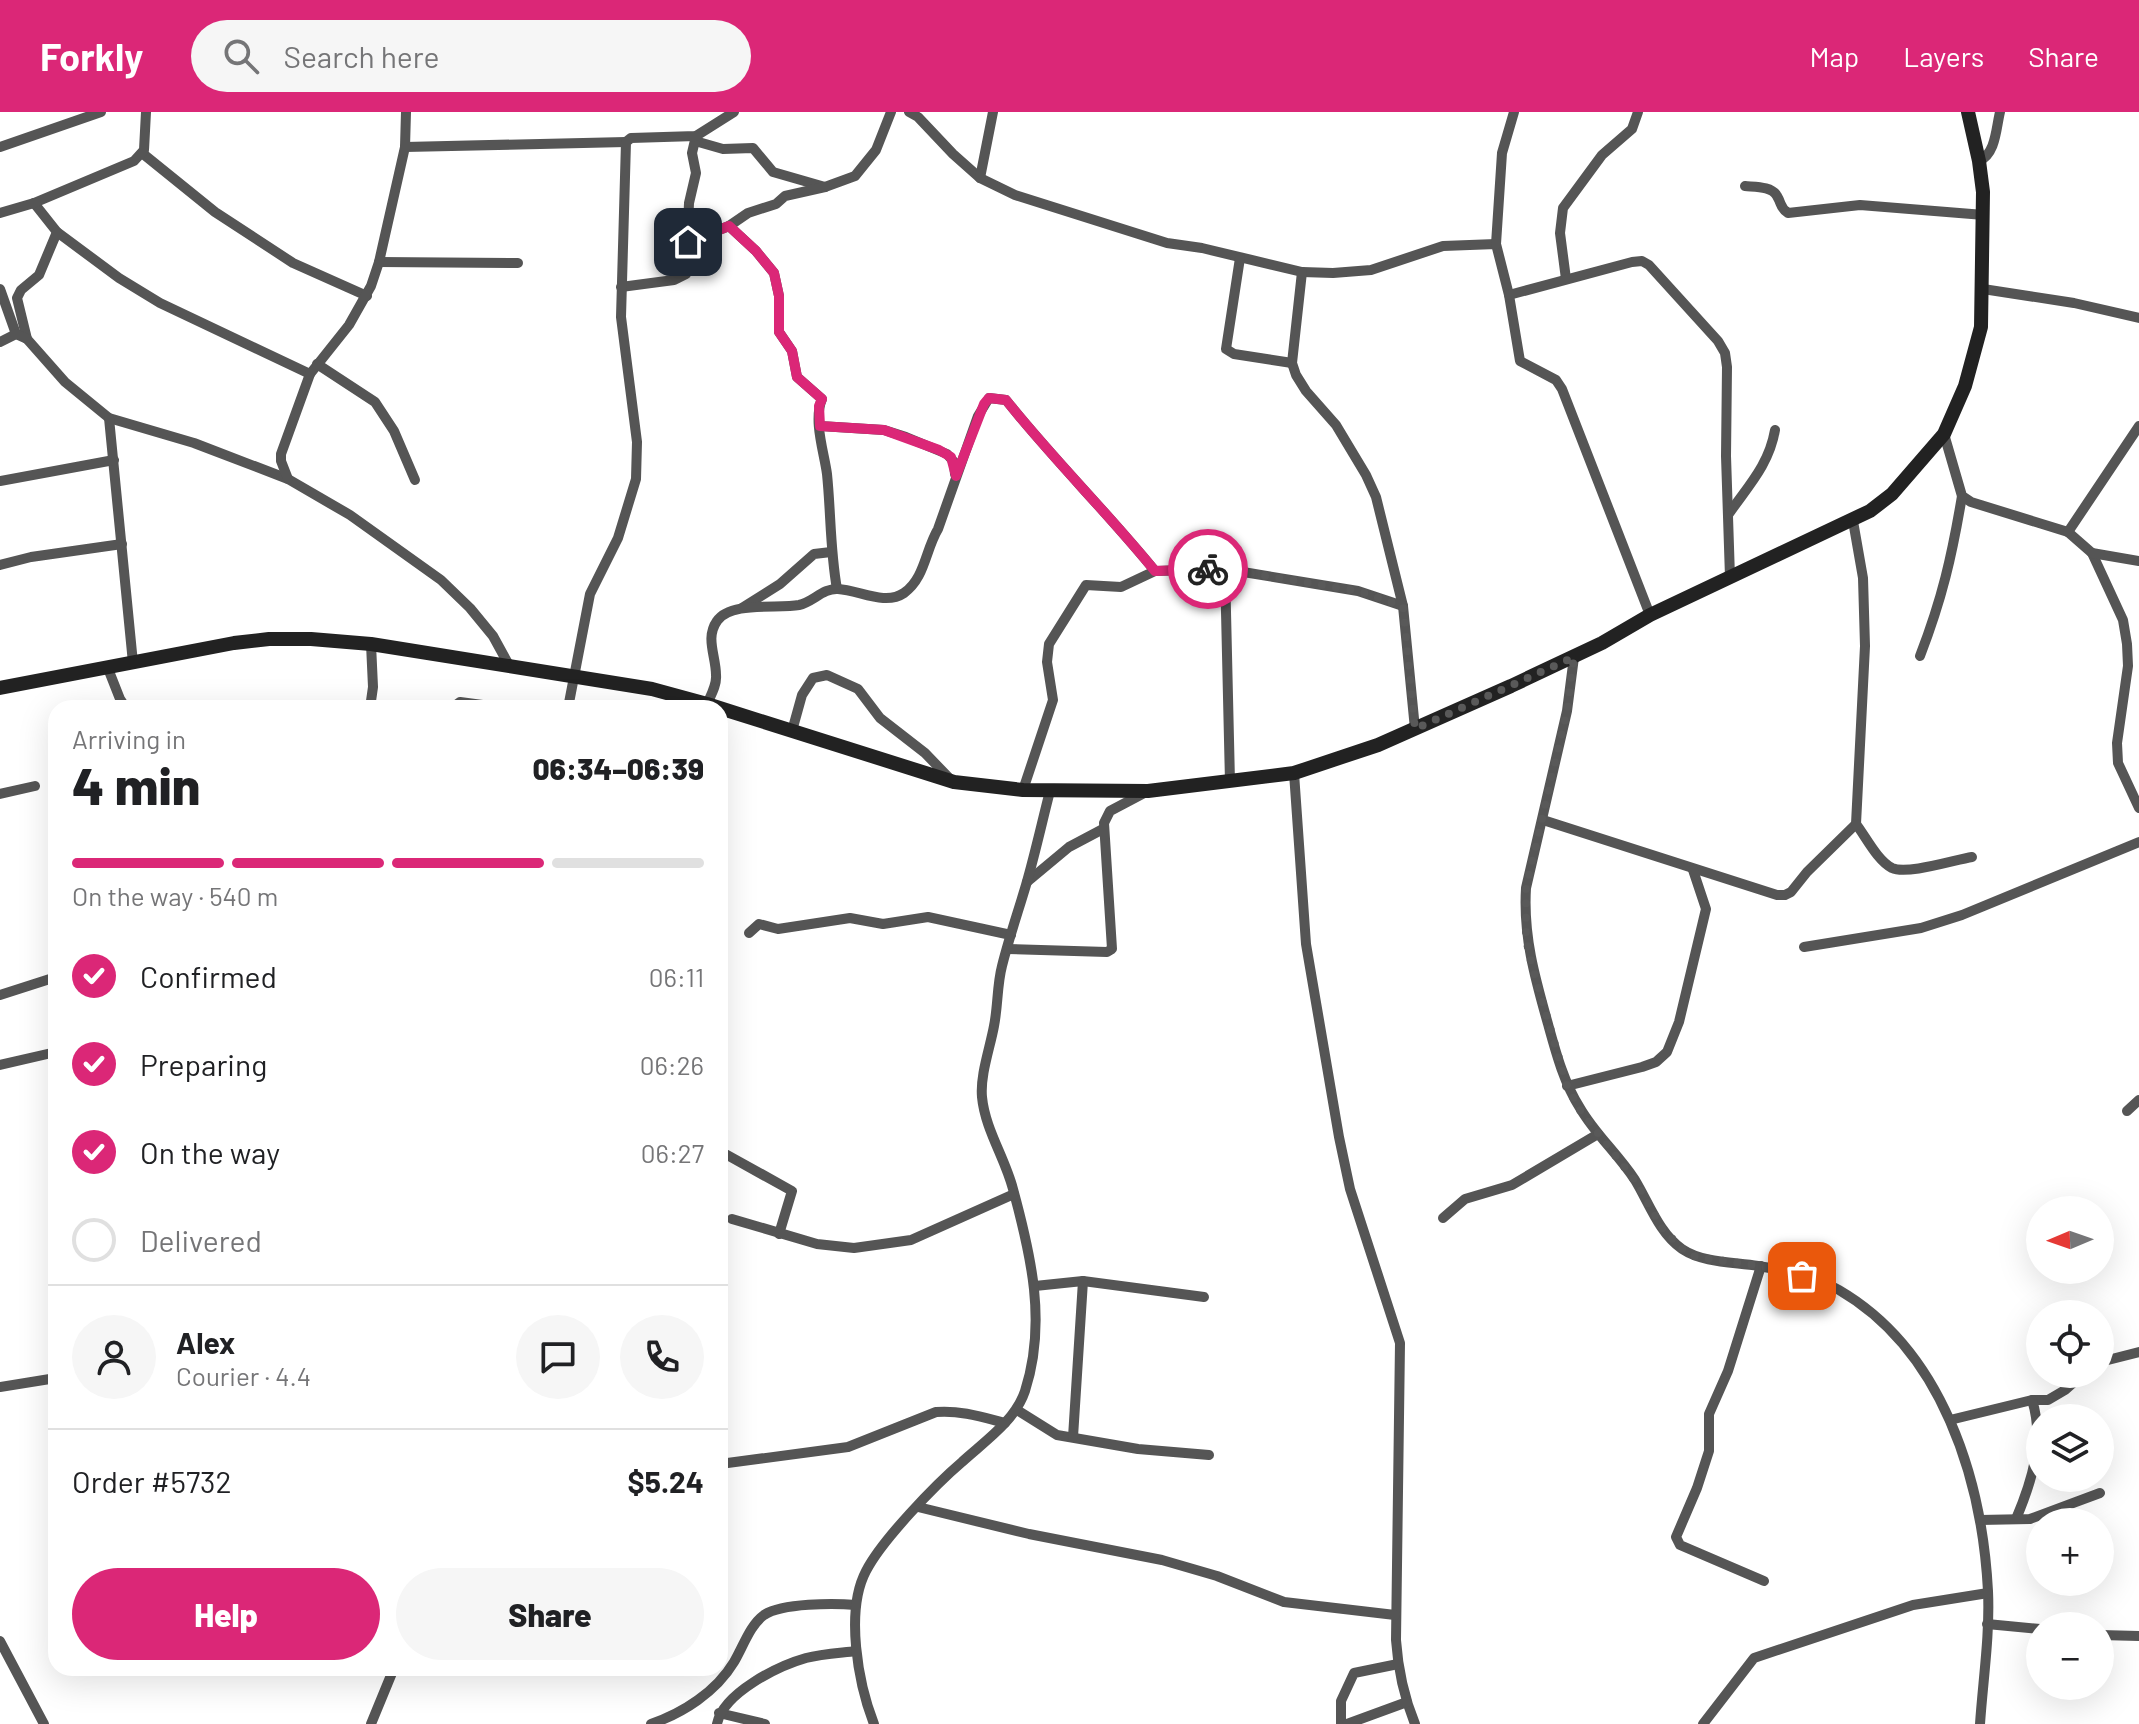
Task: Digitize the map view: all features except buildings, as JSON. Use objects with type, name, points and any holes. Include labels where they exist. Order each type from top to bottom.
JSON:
[{"type":"street","points":[[0,147],[101,112]]},
{"type":"street","points":[[0,213],[34,203],[134,161],[142,153],[146,112]]},
{"type":"street","points":[[288,479],[281,454],[310,374],[349,325],[367,296],[379,262],[405,147],[406,112]]},
{"type":"street","points":[[621,287],[682,277],[688,269],[689,203],[696,168],[692,153],[695,138],[734,112]]},
{"type":"street","points":[[688,242],[729,226],[748,213],[776,204],[782,197],[855,176],[869,161],[883,137],[891,112]]},
{"type":"street","points":[[909,112],[918,117],[980,178],[1015,195],[1167,243],[1202,248],[1302,272],[1333,273],[1371,270],[1443,246],[1496,244]]},
{"type":"street","points":[[980,178],[993,112]]},
{"type":"street","points":[[1514,112],[1502,153],[1496,244],[1509,295],[1520,361],[1556,380],[1562,389],[1650,615]]},
{"type":"street","points":[[1566,279],[1560,233],[1563,208],[1602,155],[1632,129],[1638,112]]},
{"type":"street","points":[[728,711],[954,782],[1023,790],[1148,791],[1294,773],[1378,745],[1574,657],[1650,615],[1853,521],[1892,494],[1944,434],[1965,386],[1981,327],[1984,215],[1979,161],[1968,112]]},
{"type":"street","points":[[1979,161],[1991,151],[2000,112]]},
{"type":"street","points":[[405,147],[695,138],[723,149],[753,148],[773,172],[825,187]]},
{"type":"street","points":[[570,700],[590,594],[618,538],[636,479],[637,442],[625,359],[621,287],[626,142]]},
{"type":"street","points":[[142,153],[215,212],[293,263],[367,296]]},
{"type":"street","points":[[1745,186],[1772,190],[1782,209],[1788,213],[1860,205],[1984,215]]},
{"type":"street","points":[[34,203],[57,232],[119,278],[160,303],[310,374]]},
{"type":"street","points":[[729,226],[774,273],[779,296],[779,332],[792,351],[797,377],[822,399],[819,406],[820,426],[837,589]]},
{"type":"street","points":[[21,336],[17,298],[21,290],[39,275],[57,232]]},
{"type":"street","points":[[1240,258],[1226,349],[1234,354],[1292,363]]},
{"type":"street","points":[[1509,295],[1642,261],[1718,341],[1725,353],[1727,367],[1730,577]]},
{"type":"street","points":[[379,262],[518,263]]},
{"type":"street","points":[[1302,272],[1292,363],[1306,391],[1336,425],[1366,475],[1382,520],[1403,606],[1415,729]]},
{"type":"street","points":[[0,289],[21,336],[65,382],[109,418],[194,443],[288,479],[350,515],[441,580],[493,636],[510,667]]},
{"type":"street","points":[[1983,289],[2074,303],[2139,318]]},
{"type":"street","points":[[0,342],[21,336]]},
{"type":"street","points":[[317,364],[375,402],[394,431],[415,480]]},
{"type":"street","points":[[740,609],[799,605],[837,589],[890,598],[908,590],[923,570],[928,545],[938,529],[984,404],[989,398],[1006,400],[1054,459],[1155,571]]},
{"type":"street","points":[[109,418],[133,663]]},
{"type":"street","points":[[820,426],[884,430],[906,437],[951,457],[956,476]]},
{"type":"street","points":[[2068,532],[2139,426]]},
{"type":"street","points":[[1728,515],[1765,463],[1775,430]]},
{"type":"street","points":[[1920,656],[1944,590],[1962,496],[1944,434]]},
{"type":"street","points":[[0,481],[114,460]]},
{"type":"street","points":[[1962,496],[1971,502],[2068,532],[2092,553],[2123,620],[2128,666],[2117,743],[2118,763],[2139,808]]},
{"type":"street","points":[[1853,521],[1863,578],[1865,646],[1856,824],[1894,869],[1907,870],[1972,857]]},
{"type":"street","points":[[0,565],[72,550],[122,544]]},
{"type":"street","points":[[709,700],[716,681],[711,640],[719,617],[740,609],[780,584],[814,554],[831,552]]},
{"type":"street","points":[[2092,553],[2139,561]]},
{"type":"street","points":[[1023,790],[1053,700],[1047,662],[1049,644],[1086,585],[1121,587],[1155,571],[1225,569],[1358,591],[1403,606]]},
{"type":"street","points":[[1225,569],[1230,782]]},
{"type":"street","points":[[0,688],[107,666],[269,639],[311,639],[371,644],[652,689],[692,700]]},
{"type":"street","points":[[371,644],[371,700]]},
{"type":"street","points":[[1574,657],[1567,711],[1526,888],[1526,939],[1567,1086],[1580,1110],[1636,1182],[1662,1228],[1681,1248],[1696,1257],[1761,1266],[1837,1289],[1874,1315],[1912,1354],[1950,1420],[1980,1520],[1988,1593],[1980,1724]]},
{"type":"street","points":[[107,666],[121,700]]},
{"type":"street","points":[[792,731],[802,695],[813,678],[827,675],[858,689],[880,718],[925,753],[954,782]]},
{"type":"street","points":[[1294,773],[1306,944],[1339,1137],[1354,1203],[1400,1343],[1395,1615],[1398,1664],[1415,1724]]},
{"type":"street","points":[[0,794],[35,786]]},
{"type":"street","points":[[873,1723],[856,1651],[856,1605],[865,1572],[918,1507],[1017,1410],[1034,1357],[1035,1286],[1028,1242],[982,1098],[1001,969],[1050,791]]},
{"type":"street","points":[[1007,949],[1107,952],[1112,949],[1103,829],[1110,811],[1148,791]]},
{"type":"street","points":[[1543,820],[1777,895],[1785,895],[1856,824]]},
{"type":"street","points":[[1027,882],[1064,851],[1103,829]]},
{"type":"street","points":[[1804,947],[1921,928],[1962,915],[2139,842]]},
{"type":"street","points":[[1567,1086],[1642,1067],[1656,1062],[1667,1052],[1679,1022],[1706,909],[1693,870]]},
{"type":"street","points":[[749,933],[759,924],[778,929],[850,918],[883,924],[928,917],[1011,935]]},
{"type":"street","points":[[0,995],[48,980]]},
{"type":"street","points":[[0,1065],[48,1054]]},
{"type":"street","points":[[2127,1111],[2139,1100]]},
{"type":"street","points":[[1443,1218],[1465,1199],[1512,1185],[1598,1134]]},
{"type":"street","points":[[728,1155],[792,1191],[779,1234]]},
{"type":"street","points":[[732,1219],[817,1244],[854,1248],[887,1245],[931,1232],[964,1214],[1014,1194]]},
{"type":"street","points":[[1761,1266],[1728,1371],[1709,1414],[1709,1451],[1676,1537],[1680,1545],[1764,1581]]},
{"type":"street","points":[[1035,1286],[1083,1281],[1204,1297]]},
{"type":"street","points":[[1073,1437],[1083,1281]]},
{"type":"street","points":[[2114,1358],[2139,1352]]},
{"type":"street","points":[[0,1387],[48,1382]]},
{"type":"street","points":[[1950,1420],[2032,1400],[2048,1400],[2067,1388]]},
{"type":"street","points":[[2016,1519],[2025,1497],[2038,1443],[2038,1418],[2032,1400]]},
{"type":"street","points":[[1017,1410],[1057,1435],[1138,1449],[1209,1455]]},
{"type":"street","points":[[728,1463],[848,1447],[936,1412],[971,1414],[1005,1423]]},
{"type":"street","points":[[1980,1520],[2050,1514],[2100,1493]]},
{"type":"street","points":[[918,1507],[1029,1534],[1162,1560],[1217,1576],[1284,1602],[1395,1615]]},
{"type":"street","points":[[1703,1724],[1746,1665],[1761,1655],[1913,1605],[1988,1593]]},
{"type":"street","points":[[728,1670],[757,1621],[767,1613],[838,1603],[856,1605]]},
{"type":"street","points":[[1987,1624],[2026,1628]]},
{"type":"street","points":[[2114,1635],[2139,1636]]},
{"type":"street","points":[[0,1641],[44,1724]]},
{"type":"street","points":[[718,1718],[741,1692],[787,1664],[856,1651]]},
{"type":"street","points":[[1398,1664],[1354,1673],[1341,1701],[1344,1724],[1407,1702]]},
{"type":"street","points":[[371,1724],[391,1676]]},
{"type":"street","points":[[651,1724],[686,1708],[722,1676]]},
{"type":"street","points":[[718,1718],[765,1724]]},
{"type":"way so far","points":[[1208,569],[1225,569],[1358,591],[1403,606],[1415,729],[1574,657],[1567,711],[1526,888],[1525,905],[1526,939],[1532,966],[1567,1086],[1580,1110],[1636,1182],[1662,1228],[1681,1248],[1696,1257],[1761,1266],[1802,1276]]},
{"type":"route","points":[[688,242],[729,226],[774,273],[779,296],[779,332],[792,351],[797,377],[820,394],[820,426],[884,430],[906,437],[951,457],[956,476],[984,404],[989,398],[998,397],[1006,400],[1054,459],[1124,533],[1155,571],[1208,569]]}]
